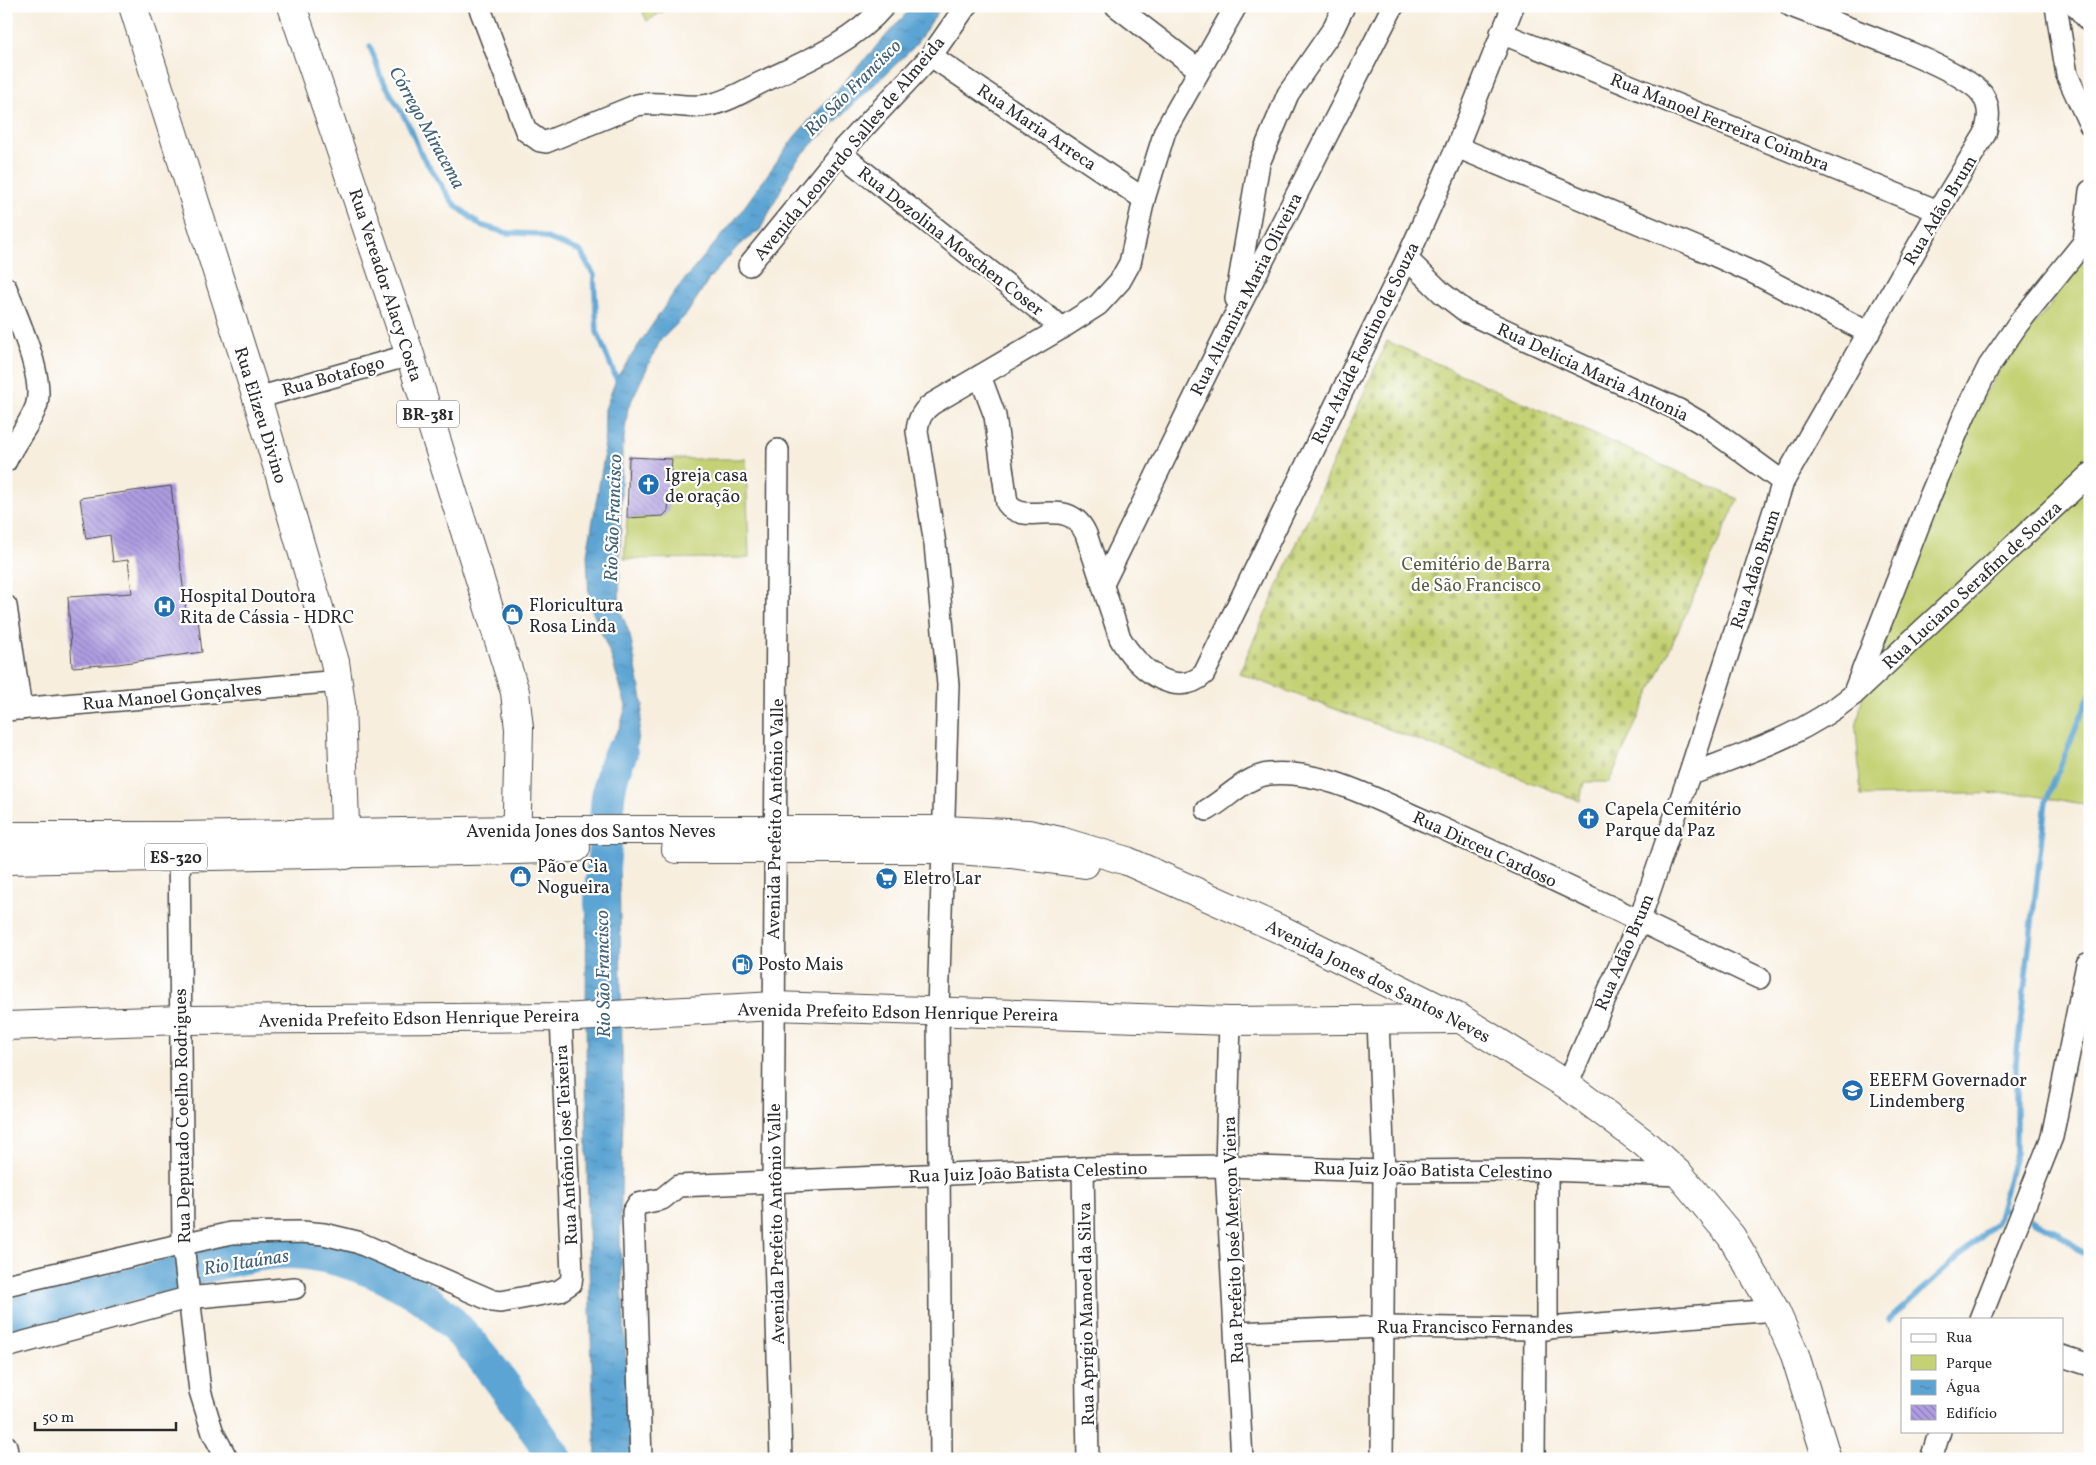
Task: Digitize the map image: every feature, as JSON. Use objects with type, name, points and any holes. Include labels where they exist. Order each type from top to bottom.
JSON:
[{"type":"main road","name":"Rua Elizeu Divino","points":[[133,6],[257,398],[338,681],[346,844]]},
{"type":"main road","name":"Rua Vereador Alacy Costa","points":[[292,6],[410,355],[515,692],[519,728],[516,840]]},
{"type":"main road","name":"Avenida Jones dos Santos Neves","points":[[6,836],[179,846]]},
{"type":"main road","name":"Avenida Jones dos Santos Neves","points":[[6,860],[179,846],[577,839],[943,840],[1167,880],[1286,932],[1461,1018],[1567,1085],[1644,1143],[1680,1175],[1731,1236],[1774,1310],[1795,1355],[1827,1459]]},
{"type":"main road","name":"Avenida Prefeito Edson Henrique Pereira","points":[[6,1026],[181,1020],[569,1017],[773,1006],[1230,1021],[1461,1018]]},
{"type":"street","points":[[479,6],[526,131],[540,141],[546,142],[637,105],[649,103],[699,107],[723,101],[820,55],[865,25],[884,6]]},
{"type":"street","name":"Avenida Leonardo Salles de Almeida","points":[[749,264],[840,153],[931,56],[966,6]]},
{"type":"street","points":[[1116,6],[1198,69]]},
{"type":"street","points":[[941,1459],[938,1010],[948,685],[935,544],[917,431],[918,422],[926,408],[1098,305],[1120,281],[1130,263],[1144,199],[1165,131],[1198,69],[1236,6]]},
{"type":"street","points":[[1232,319],[1259,163],[1288,94],[1333,29],[1344,6]]},
{"type":"street","name":"Rua Altamira Maria Oliveira","points":[[1103,584],[1232,319],[1393,6]]},
{"type":"street","name":"Rua Ataíde Fostino de Souza","points":[[1103,584],[1120,638],[1133,658],[1169,682],[1188,684],[1196,681],[1204,674],[1407,259],[1457,146],[1513,6]]},
{"type":"street","name":"Rua Adão Brum","points":[[1567,1085],[1639,922],[1689,775],[1783,482],[1938,211],[1985,134],[1989,120],[1989,107],[1973,84],[1922,59],[1791,6]]},
{"type":"street","points":[[2056,6],[2067,75],[2090,125]]},
{"type":"street","points":[[2076,6],[2090,22]]},
{"type":"street","name":"Rua Manoel Ferreira Coimbra","points":[[1501,33],[1938,211]]},
{"type":"street","name":"Rua Maria Arreca","points":[[931,56],[1144,199]]},
{"type":"street","points":[[1457,146],[1715,255],[1869,332]]},
{"type":"street","name":"Rua Dozolina Moschen Coser","points":[[840,153],[1062,328]]},
{"type":"street","points":[[1854,695],[1928,501],[1965,414],[1989,366],[2018,324],[2087,246],[2090,191]]},
{"type":"street","name":"Rua Delicia Maria Antonia","points":[[1407,259],[1442,293],[1468,313],[1679,410],[1706,425],[1783,482]]},
{"type":"street","points":[[6,288],[38,376],[38,396],[32,415],[15,442],[6,461]]},
{"type":"street","name":"Rua Botafogo","points":[[257,398],[410,355]]},
{"type":"street","points":[[980,376],[996,416],[1007,503],[1010,508],[1021,512],[1061,513],[1078,521],[1086,534],[1103,584]]},
{"type":"street","name":"Avenida Prefeito Antônio Valle","points":[[778,450],[773,1183],[781,1459]]},
{"type":"street","name":"Rua Luciano Serafim de Souza","points":[[1689,775],[1800,732],[1831,713],[1854,695],[2090,474]]},
{"type":"street","points":[[6,606],[13,710]]},
{"type":"street","name":"Rua Manoel Gonçalves","points":[[13,710],[338,681]]},
{"type":"street","name":"Rua Dirceu Cardoso","points":[[1207,810],[1254,778],[1268,774],[1286,774],[1323,779],[1477,844],[1759,978]]},
{"type":"street","name":"Rua Deputado Coelho Rodrigues","points":[[179,846],[183,1248],[200,1391],[213,1433],[227,1459]]},
{"type":"street","points":[[1980,1318],[2052,1137],[2087,964]]},
{"type":"street","name":"Rua Antônio José Teixeira","points":[[183,1248],[231,1233],[324,1234],[342,1237],[385,1253],[480,1297],[501,1302],[559,1291],[568,1286],[572,1274],[569,1017]]},
{"type":"street","points":[[1378,1020],[1384,1171],[1382,1459]]},
{"type":"street","name":"Rua Prefeito José Merçon Vieira","points":[[1230,1021],[1226,1166],[1242,1459]]},
{"type":"street","name":"Rua Juiz João Batista Celestino","points":[[641,1459],[633,1209],[638,1204],[662,1199],[678,1186],[1083,1168],[1226,1166],[1384,1171],[1547,1170],[1680,1175]]},
{"type":"street","name":"Rua Aprígio Manoel da Silva","points":[[1083,1168],[1088,1459]]},
{"type":"street","points":[[1534,1459],[1547,1170]]},
{"type":"street","points":[[6,1285],[183,1248]]},
{"type":"street","points":[[6,1347],[187,1292],[295,1288]]},
{"type":"street","name":"Rua Francisco Fernandes","points":[[1236,1333],[1384,1327],[1541,1329],[1774,1310]]},
{"type":"street","points":[[2064,1357],[2090,1365]]},
{"type":"street","points":[[1931,1459],[1940,1432]]},
{"type":"street","points":[[6,1446],[8,1459]]},
{"type":"green space","points":[[640,6],[672,6],[647,21]]},
{"type":"green space","points":[[2090,232],[2090,805],[2017,793],[1861,796],[1856,728],[1865,685],[1966,427],[2013,347],[2049,308]]},
{"type":"green space","name":"Cemitério de Barra de São Francisco","points":[[1387,341],[1738,499],[1609,782],[1584,782],[1580,801],[1239,673]]},
{"type":"green space","points":[[672,459],[746,459],[749,558],[624,559],[627,518],[663,516],[668,511]]},
{"type":"water","points":[[913,6],[942,6],[914,47],[812,144],[794,164],[760,230],[739,245],[709,279],[686,315],[660,341],[628,408],[622,453],[619,607],[630,635],[643,705],[636,746],[621,764],[620,797],[601,797],[603,754],[620,727],[626,706],[611,656],[589,603],[587,554],[604,457],[605,409],[617,377],[675,291],[737,217],[795,136]]},
{"type":"water","points":[[619,858],[623,1116],[620,1240],[631,1459],[596,1459],[590,1309],[586,1084],[587,859]]},
{"type":"building","name":"Igreja casa de oração","points":[[629,457],[672,459],[668,511],[663,516],[627,518]]},
{"type":"building","points":[[171,486],[187,620],[198,619],[202,652],[118,664],[72,667],[68,597],[132,593],[128,560],[113,562],[110,535],[86,539],[80,498]]},
{"type":"waterway","name":"Córrego Miracema","points":[[370,46],[380,75],[410,127],[421,154],[453,203],[480,225],[507,233],[536,234],[580,251],[594,275],[597,332],[619,385]]},
{"type":"waterway","points":[[1889,1320],[1997,1222],[2016,1152],[2016,1061],[2046,801],[2090,694]]},
{"type":"waterway","name":"Rio São Francisco","points":[[601,905],[609,787],[621,753]]},
{"type":"waterway","points":[[2001,1208],[2010,1211]]},
{"type":"waterway","points":[[2032,1220],[2058,1233],[2090,1258]]},
{"type":"waterway","name":"Rio Itaúnas","points":[[6,1316],[246,1257],[286,1252],[327,1257],[371,1270],[392,1280],[429,1303],[445,1316],[490,1367],[556,1459]]},
{"type":"place","name":"Igreja casa de oração","points":[[649,485]]},
{"type":"place","name":"Hospital Doutora Rita de Cássia - HDRC","points":[[164,606]]},
{"type":"place","name":"Floricultura Rosa Linda","points":[[513,615]]},
{"type":"place","name":"Capela Cemitério Parque da Paz","points":[[1589,819]]},
{"type":"place","name":"Pão e Cia Nogueira","points":[[521,876]]},
{"type":"place","name":"Eletro Lar","points":[[887,878]]},
{"type":"place","name":"Posto Mais","points":[[742,964]]},
{"type":"place","name":"EEEFM Governador Lindemberg","points":[[1853,1090]]}]
